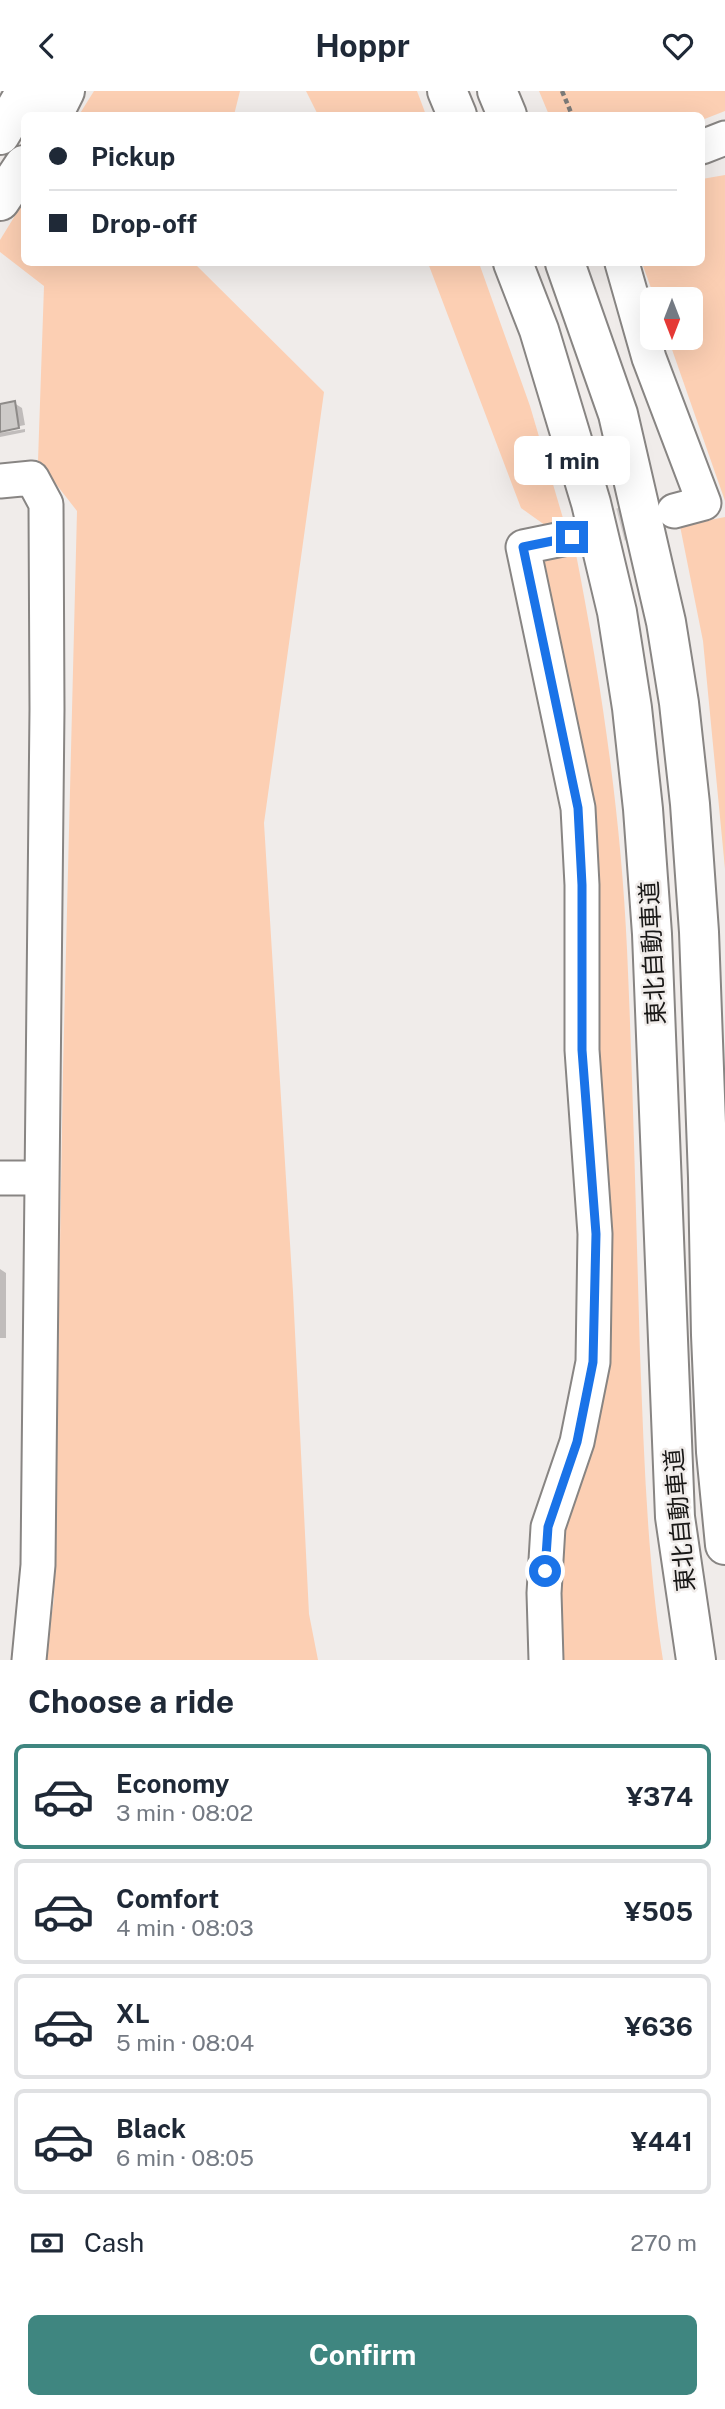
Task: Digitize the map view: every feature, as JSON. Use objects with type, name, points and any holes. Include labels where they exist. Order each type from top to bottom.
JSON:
[{"type":"main road","points":[[0,135],[26,91]]},
{"type":"main road","points":[[54,112],[65,91]]},
{"type":"main road","points":[[447,91],[456,112]]},
{"type":"main road","points":[[497,91],[506,112]]},
{"type":"main road","points":[[0,201],[21,170]]},
{"type":"main road","name":"東北自動車道","points":[[514,266],[539,330],[591,503],[617,612],[632,708],[652,934],[676,1517],[696,1660]]},
{"type":"main road","name":"東北自動車道","points":[[566,266],[618,414],[666,622],[679,703],[690,804],[699,932],[708,1151],[710,1335],[716,1452],[725,1545]]},
{"type":"street","points":[[705,145],[725,138]]},
{"type":"street","points":[[623,266],[649,358],[704,503],[674,511]]},
{"type":"street","points":[[0,481],[32,478],[46,504],[47,709],[38,1565],[29,1660]]},
{"type":"street","points":[[546,1660],[544,1593],[548,1527],[577,1442],[593,1362],[596,1234],[582,1050],[582,885],[578,808],[523,547],[572,537]]},
{"type":"street","points":[[0,1178],[42,1178]]},
{"type":"path","points":[[562,91],[571,112]]},
{"type":"shaded area","points":[[94,91],[240,91],[235,112],[81,112]]},
{"type":"shaded area","points":[[306,91],[417,91],[425,112],[316,112]]},
{"type":"shaded area","points":[[539,91],[725,91],[725,111],[705,119],[705,112],[548,112]]},
{"type":"shaded area","points":[[725,175],[725,501],[672,350],[704,350],[704,287],[651,287],[643,266],[705,266],[705,178]]},
{"type":"shaded area","points":[[21,206],[21,266],[197,266],[324,392],[264,823],[293,1292],[309,1614],[318,1660],[45,1660],[54,1599],[63,1070],[77,511],[38,461],[44,286],[0,252],[0,240]]},
{"type":"shaded area","points":[[429,266],[480,266],[530,406],[565,525],[549,528],[521,508]]},
{"type":"shaded area","points":[[725,517],[725,869],[703,641],[680,526]]},
{"type":"shaded area","points":[[575,549],[608,748],[624,899],[645,1468],[653,1584],[663,1660],[560,1660],[557,1535],[577,1476],[594,1096],[538,575],[545,555]]},
{"type":"building","points":[[15,401],[19,428],[0,432],[0,404]]},
{"type":"tunnel","points":[[572,537],[669,512]]},
{"type":"route","points":[[545,1571],[548,1527],[577,1442],[593,1362],[596,1234],[582,1050],[582,885],[578,808],[523,547],[572,537]]}]
